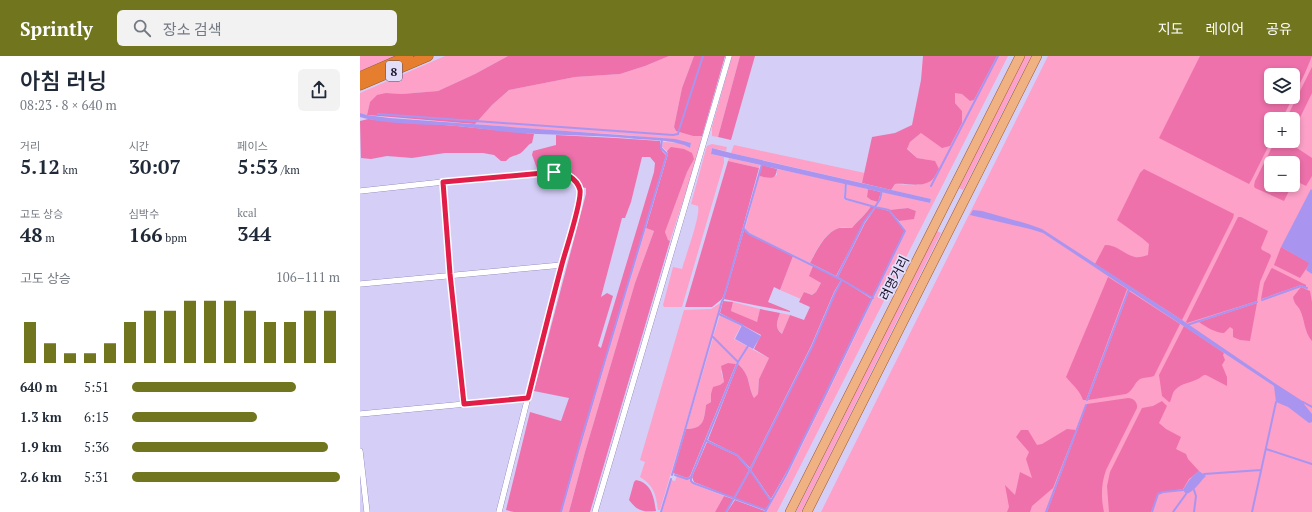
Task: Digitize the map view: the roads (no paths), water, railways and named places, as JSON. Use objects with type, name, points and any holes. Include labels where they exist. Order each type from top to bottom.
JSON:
[{"type":"highway","name":"8","points":[[360,77],[408,56]]},
{"type":"highway","name":"8","points":[[360,85],[428,56]]},
{"type":"main road","name":"려명거리","points":[[790,512],[1020,56]]},
{"type":"main road","points":[[807,512],[1037,56]]},
{"type":"street","points":[[595,512],[729,56]]},
{"type":"street","points":[[360,191],[554,172],[560,172],[573,179],[577,184],[580,191],[579,202],[499,512]]},
{"type":"street","points":[[443,182],[450,274],[464,404]]},
{"type":"street","points":[[360,284],[562,264]]},
{"type":"street","points":[[360,414],[528,398]]},
{"type":"street","points":[[360,451],[367,512]]},
{"type":"waterway","points":[[378,114],[673,135],[678,134],[703,56]]},
{"type":"waterway","points":[[931,186],[998,56]]},
{"type":"waterway","points":[[561,512],[581,440],[667,154],[661,148],[662,139]]},
{"type":"waterway","points":[[723,300],[762,164]]},
{"type":"waterway","points":[[837,277],[864,222],[875,207],[846,199],[846,182]]},
{"type":"waterway","points":[[765,512],[786,475],[905,231],[889,210],[875,207],[880,199],[882,190]]},
{"type":"waterway","points":[[744,229],[749,234],[842,280],[873,298]]},
{"type":"waterway","points":[[726,512],[750,470],[812,347],[842,280]]},
{"type":"waterway","points":[[1262,300],[1301,286],[1307,288]]},
{"type":"waterway","points":[[1087,400],[1129,289]]},
{"type":"waterway","points":[[672,475],[722,301]]},
{"type":"waterway","points":[[1187,325],[1257,302]]},
{"type":"waterway","points":[[719,314],[742,325]]},
{"type":"waterway","points":[[675,475],[687,479],[691,477],[738,362],[713,337]]},
{"type":"waterway","points":[[738,362],[748,346]]},
{"type":"waterway","points":[[1252,512],[1276,402]]},
{"type":"waterway","points":[[1303,402],[1312,407]]},
{"type":"waterway","points":[[1046,512],[1086,405]]},
{"type":"waterway","points":[[707,441],[737,455],[750,470],[771,501]]},
{"type":"waterway","points":[[1266,449],[1312,464]]},
{"type":"waterway","points":[[1204,474],[1261,470]]},
{"type":"waterway","points":[[691,477],[691,481],[693,483],[766,510]]},
{"type":"waterway","points":[[661,512],[671,479]]},
{"type":"waterway","points":[[1152,512],[1158,494],[1183,490]]},
{"type":"waterway","points":[[1194,490],[1196,496],[1194,512]]},
{"type":"waterway","points":[[1173,512],[1186,494]]}]
